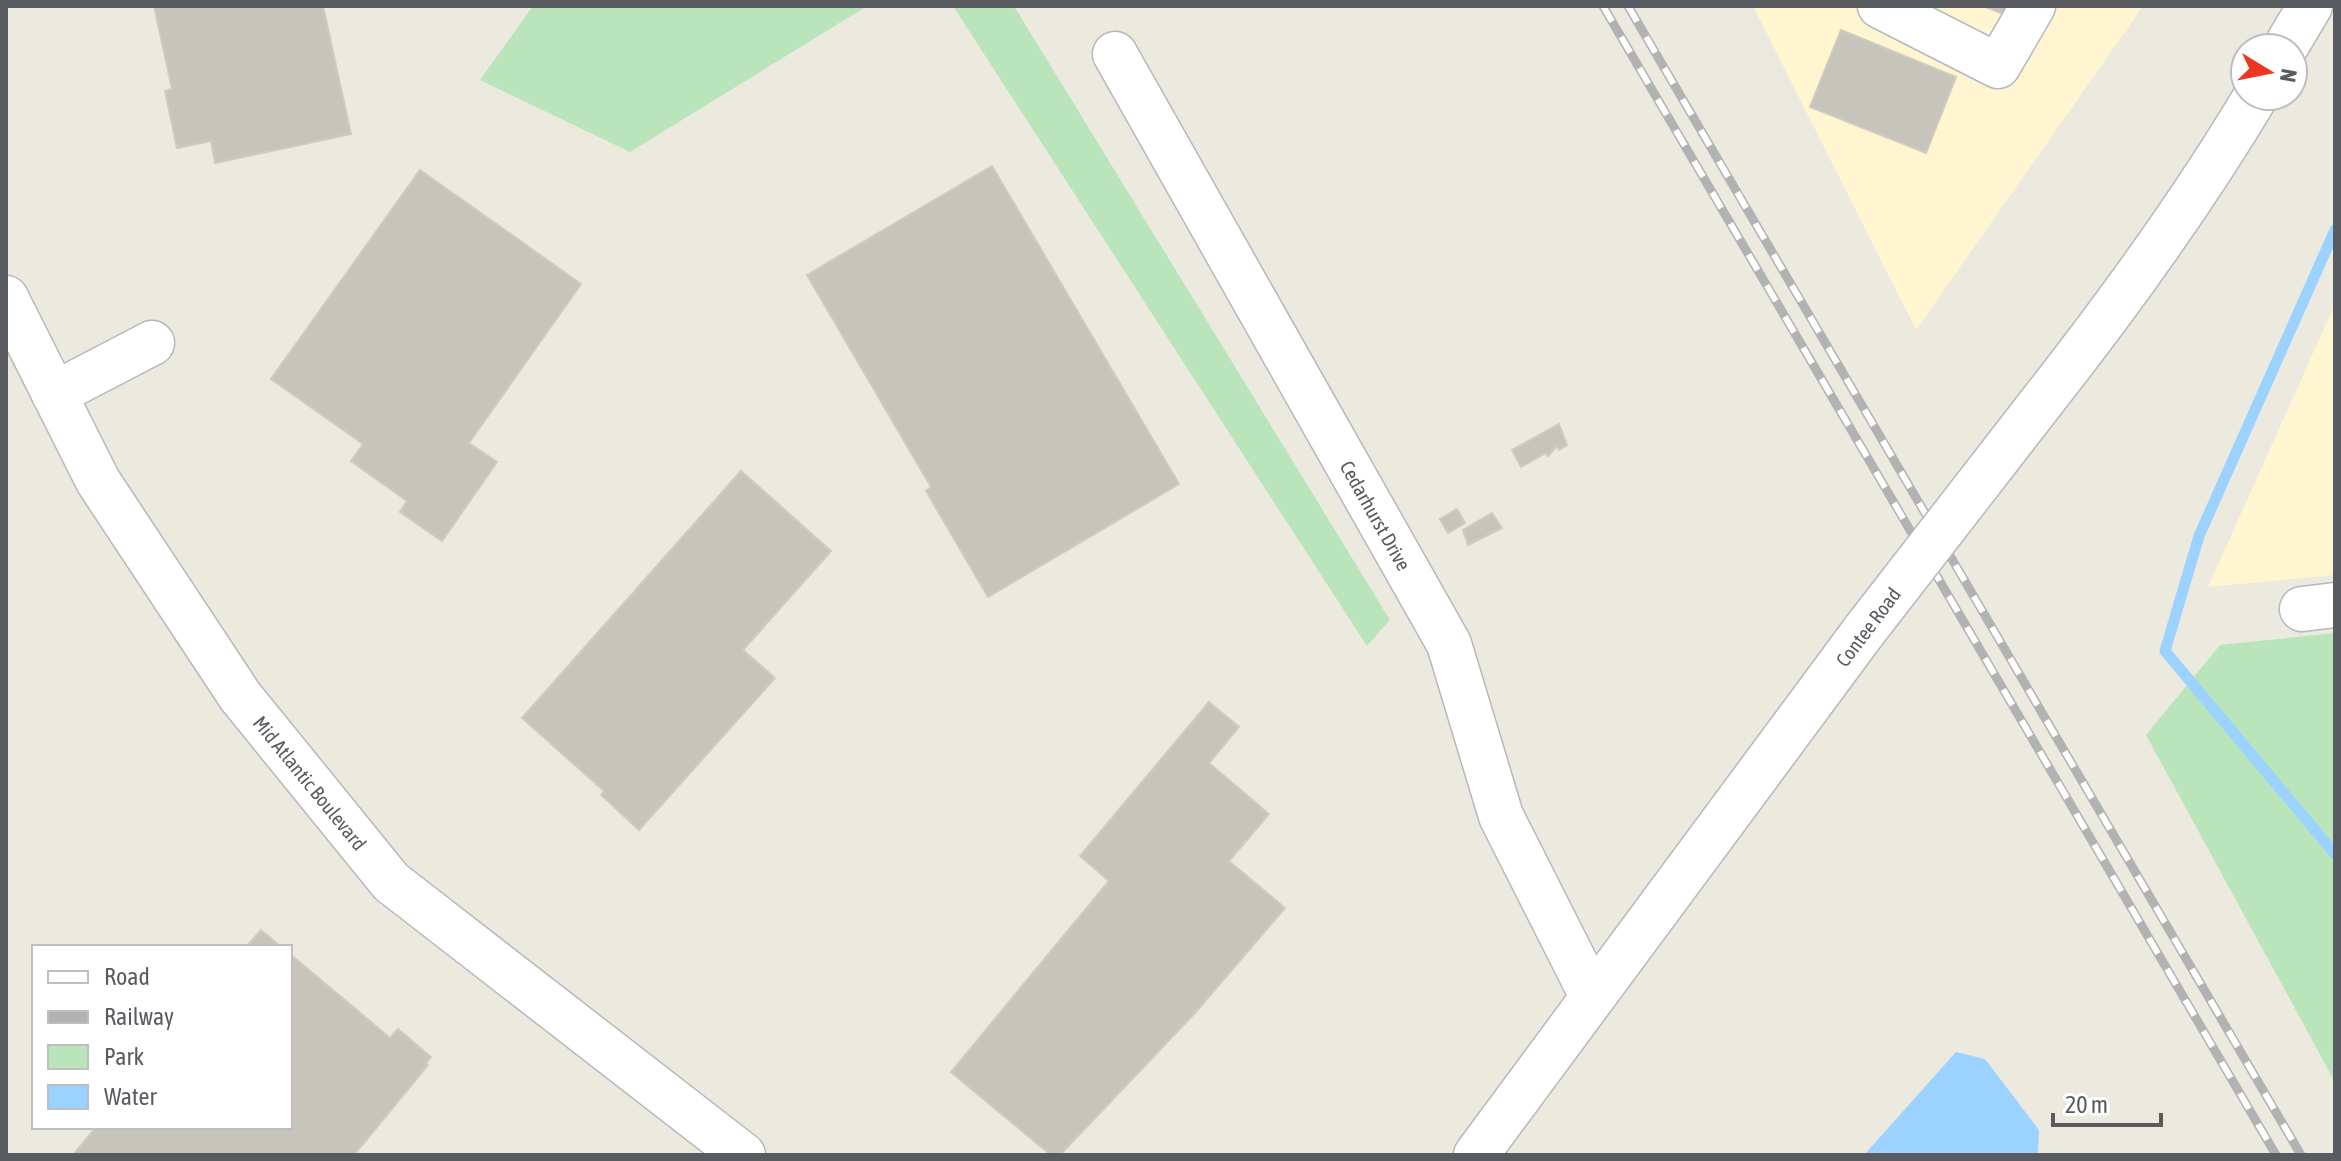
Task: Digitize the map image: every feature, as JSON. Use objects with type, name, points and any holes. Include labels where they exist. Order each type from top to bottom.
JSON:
[{"type":"street","points":[[1880,6],[1998,66],[2033,6]]},
{"type":"street","points":[[2295,32],[2310,6]]},
{"type":"street","name":"Cedarhurst Drive","points":[[1115,54],[1449,644],[1501,816],[1592,996]]},
{"type":"street","name":"Contee Road","points":[[1476,1155],[1864,631],[2131,289],[2212,170],[2246,112]]},
{"type":"street","name":"Mid Atlantic Boulevard","points":[[6,298],[98,481],[240,696],[391,882],[743,1155]]},
{"type":"street","points":[[54,394],[152,343]]},
{"type":"shaded area","points":[[1753,6],[2143,6],[1916,330]]},
{"type":"shaded area","points":[[2335,304],[2335,575],[2208,587]]},
{"type":"green space","points":[[533,6],[867,6],[630,152],[480,80]]},
{"type":"green space","points":[[953,6],[1014,6],[1390,620],[1367,646]]},
{"type":"green space","points":[[2335,633],[2335,1082],[2146,735],[2220,645]]},
{"type":"water","points":[[1956,1052],[1985,1059],[2039,1130],[2038,1155],[1864,1155]]},
{"type":"building","points":[[154,6],[323,6],[351,134],[215,163],[211,141],[177,148],[165,91],[172,89]]},
{"type":"building","points":[[1983,6],[2015,6],[2011,17]]},
{"type":"building","points":[[1841,30],[1956,77],[1926,153],[1810,107]]},
{"type":"building","points":[[992,166],[1179,484],[988,597],[926,491],[931,487],[807,275]]},
{"type":"building","points":[[420,170],[581,284],[469,443],[497,462],[442,541],[400,512],[407,501],[351,461],[363,444],[271,379]]},
{"type":"building","points":[[1559,424],[1567,445],[1559,450],[1557,446],[1548,456],[1546,453],[1521,467],[1512,450]]},
{"type":"building","points":[[741,471],[831,551],[743,650],[775,678],[639,830],[601,795],[604,791],[522,718]]},
{"type":"building","points":[[1457,509],[1465,523],[1448,533],[1440,519]]},
{"type":"building","points":[[1492,513],[1502,528],[1468,545],[1463,530]]},
{"type":"building","points":[[1209,702],[1239,727],[1209,763],[1269,814],[1229,861],[1285,908],[1195,1013],[1060,1155],[1051,1155],[951,1072],[1109,881],[1080,856]]},
{"type":"building","points":[[261,930],[279,945],[248,945]]},
{"type":"building","points":[[292,956],[390,1038],[398,1029],[431,1057],[426,1063],[428,1065],[354,1155],[73,1155],[94,1129],[292,1129]]},
{"type":"waterway","points":[[2335,230],[2199,536],[2165,651],[2335,854]]},
{"type":"railway","points":[[1603,6],[2276,1155]]},
{"type":"railway","points":[[1628,6],[2301,1155]]}]
